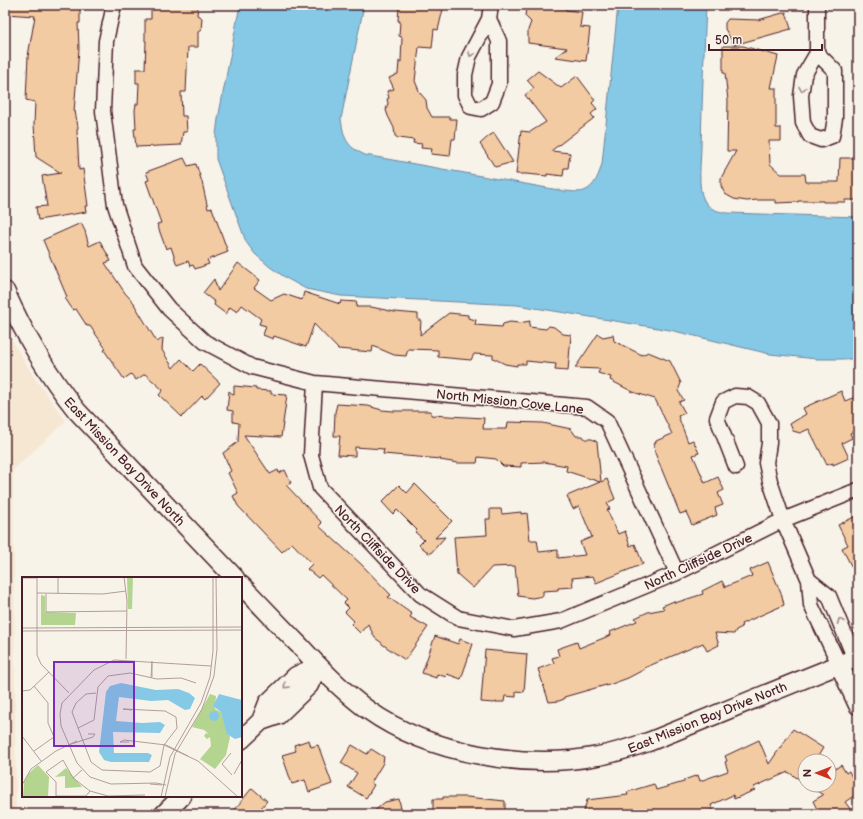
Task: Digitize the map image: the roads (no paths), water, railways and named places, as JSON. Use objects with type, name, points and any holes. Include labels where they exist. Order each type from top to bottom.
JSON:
[{"type":"street","name":"North Mission Cove Lane","points":[[114,5],[106,41],[103,111],[115,205],[135,266],[169,309],[205,342],[252,367],[314,383],[587,407],[607,421],[677,573]]},
{"type":"street","points":[[489,19],[499,41],[499,84],[492,102],[481,109],[471,107],[465,95],[465,75],[469,57],[489,19],[491,5]]},
{"type":"street","points":[[817,5],[817,53],[804,75],[801,96],[803,123],[810,136],[821,140],[832,136],[835,118],[835,71],[817,53]]},
{"type":"street","name":"East Mission Bay Drive North","points":[[5,291],[32,346],[59,389],[77,411],[233,577]]},
{"type":"street","name":"North Cliffside Drive","points":[[314,383],[311,456],[320,488],[420,594],[458,618],[514,629],[560,621],[677,573],[783,520],[858,490]]},
{"type":"street","points":[[736,467],[717,418],[723,402],[735,396],[748,397],[758,403],[769,423],[769,443],[766,463],[783,520],[810,580],[812,605],[851,661]]},
{"type":"street","points":[[810,580],[829,596],[851,661],[858,705]]},
{"type":"street","name":"East Mission Bay Drive North","points":[[242,586],[318,666],[345,692],[369,711],[416,737],[473,754],[507,759],[565,760],[597,757],[624,750],[651,742],[851,661]]},
{"type":"street","points":[[242,739],[261,721],[278,715],[308,685],[318,666]]},
{"type":"street","points":[[164,814],[181,797]]},
{"type":"water","points":[[240,5],[364,5],[341,119],[343,132],[347,141],[359,152],[365,155],[564,191],[582,192],[594,183],[602,164],[618,5],[706,5],[700,174],[701,189],[704,200],[711,208],[727,213],[858,217],[858,359],[817,359],[770,354],[670,330],[517,305],[341,296],[306,289],[286,278],[255,254],[246,242],[216,159],[218,119]]}]
